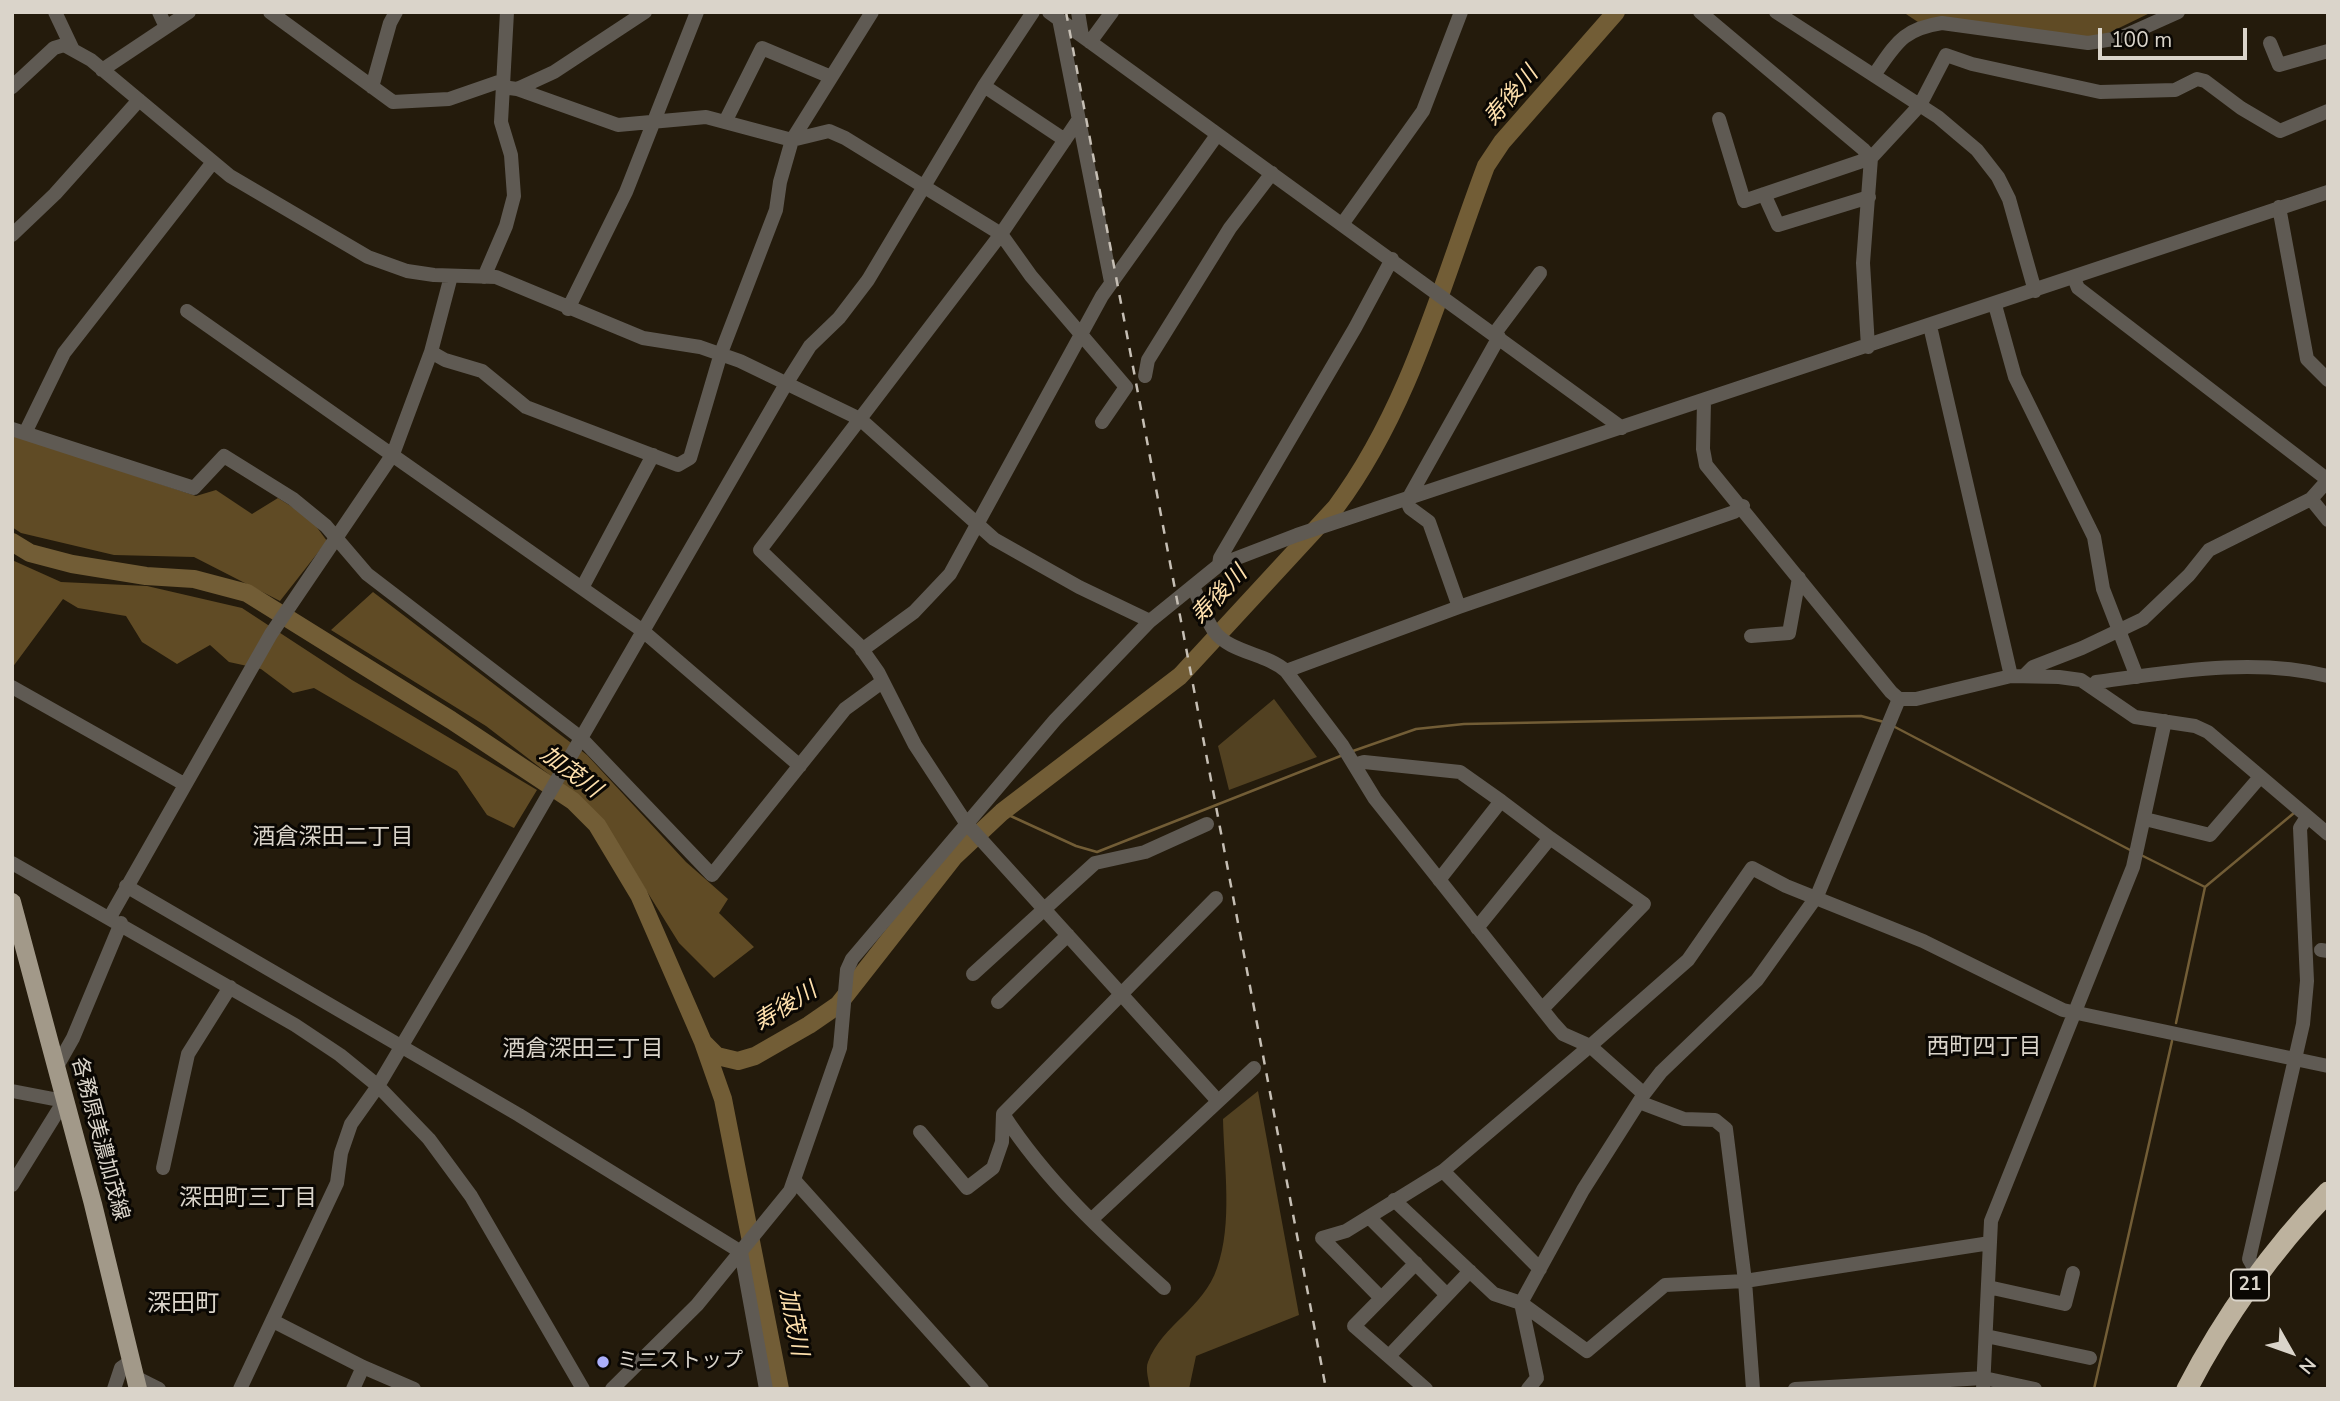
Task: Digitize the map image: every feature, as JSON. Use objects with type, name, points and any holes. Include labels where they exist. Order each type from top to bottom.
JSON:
[{"type":"highway","name":"21","points":[[2187,1389],[2208,1349],[2257,1273],[2295,1226],[2328,1192]]},
{"type":"highway","name":"21","points":[[2203,1389],[2267,1282],[2328,1210]]},
{"type":"main road","name":"各務原美濃加茂線","points":[[12,902],[93,1204],[135,1376]]},
{"type":"street","points":[[55,12],[73,50]]},
{"type":"street","points":[[159,12],[166,27]]},
{"type":"street","points":[[102,70],[189,12]]},
{"type":"street","points":[[270,12],[393,102],[413,103],[449,99],[554,72],[645,12]]},
{"type":"street","points":[[372,87],[390,23],[396,12]]},
{"type":"street","points":[[484,277],[506,226],[514,196],[511,155],[501,122],[507,86],[508,12]]},
{"type":"street","points":[[568,309],[626,192],[696,12]]},
{"type":"street","points":[[431,352],[444,360],[482,371],[526,407],[678,466],[690,458],[721,354],[776,210],[780,182],[792,140],[872,12]]},
{"type":"street","points":[[240,1389],[337,1184],[341,1153],[351,1124],[378,1086],[786,384],[810,346],[839,318],[868,280],[984,86],[1033,12]]},
{"type":"street","points":[[1078,12],[1086,39]]},
{"type":"street","points":[[1086,39],[1112,12]]},
{"type":"street","points":[[1343,223],[1423,111],[1461,12]]},
{"type":"street","points":[[1700,12],[1871,158]]},
{"type":"street","points":[[1776,12],[1958,132],[1997,177],[2020,231],[2035,291]]},
{"type":"street","points":[[1874,75],[1906,33],[1924,26],[1942,23],[2088,43],[2120,38],[2178,12]]},
{"type":"street","points":[[1054,16],[1343,223],[1622,428]]},
{"type":"street","points":[[1054,16],[1111,282]]},
{"type":"street","points":[[2270,43],[2279,65],[2328,51]]},
{"type":"street","points":[[12,87],[54,48],[64,46],[102,70],[230,176],[368,257],[407,271],[496,277],[643,338],[721,354],[786,384],[860,419],[977,527],[1079,587],[1150,621]]},
{"type":"street","points":[[725,122],[762,48],[831,77]]},
{"type":"street","points":[[1719,119],[1744,201],[1871,158],[1920,105],[1946,55],[1972,64],[2100,92],[2175,90],[2197,79],[2205,81],[2241,108],[2280,131],[2328,111]]},
{"type":"street","points":[[507,86],[618,125],[706,117],[792,140],[829,131],[1001,234],[1080,335],[1126,387],[1102,422]]},
{"type":"street","points":[[984,86],[1065,140]]},
{"type":"street","points":[[12,235],[47,202],[139,100]]},
{"type":"street","points":[[1077,122],[1001,234],[760,550],[862,650],[883,682],[915,745],[968,825],[1218,1101]]},
{"type":"street","points":[[862,650],[914,612],[950,574],[1111,282],[1217,135]]},
{"type":"street","points":[[1868,346],[1863,263],[1871,158]]},
{"type":"street","points":[[213,162],[64,353],[19,430],[194,488],[224,456],[293,499],[336,537],[367,574],[582,738],[712,875],[845,709],[883,682]]},
{"type":"street","points":[[1145,376],[1148,360],[1203,270],[1272,173]]},
{"type":"street","points":[[612,1389],[697,1305],[778,1208],[795,1181],[840,1048],[846,981],[852,958],[1055,720],[1150,621],[1219,565],[1297,535],[1407,501],[2328,192]]},
{"type":"street","points":[[1764,194],[1778,225],[1869,197]]},
{"type":"street","points":[[2279,207],[2307,359],[2328,380]]},
{"type":"street","points":[[1219,565],[1220,558],[1355,328],[1392,259]]},
{"type":"street","points":[[1407,501],[1497,335],[1541,274]]},
{"type":"street","points":[[56,1068],[73,1038],[126,886],[271,634],[393,454],[431,352],[451,275]]},
{"type":"street","points":[[2018,676],[2143,618],[2189,575],[2209,550],[2311,499],[2328,480],[2078,288],[2074,278]]},
{"type":"street","points":[[1994,305],[2015,377],[2094,537],[2103,589],[2137,677]]},
{"type":"street","points":[[187,311],[643,631],[800,766]]},
{"type":"street","points":[[1930,326],[2018,676]]},
{"type":"street","points":[[1703,401],[1706,413],[1703,449],[1706,465],[1899,699],[1916,699],[2018,676],[2081,680],[2135,717],[2195,726],[2208,732],[2328,834]]},
{"type":"street","points":[[582,588],[653,455]]},
{"type":"street","points":[[2311,499],[2328,520]]},
{"type":"street","points":[[1407,501],[1410,508],[1429,522],[1459,607]]},
{"type":"street","points":[[1286,671],[1459,607],[1734,512],[1742,506]]},
{"type":"street","points":[[1751,636],[1789,633],[1799,578]]},
{"type":"street","points":[[1193,586],[1218,635],[1278,664],[1286,671],[1350,758],[1375,799],[1495,953],[1516,972],[1563,1034],[1590,1046],[1641,1098],[1684,1119],[1715,1120],[1726,1129],[1745,1281],[1753,1389]]},
{"type":"street","points":[[2092,687],[2096,682],[2194,670],[2286,667],[2328,676]]},
{"type":"street","points":[[12,687],[184,784]]},
{"type":"street","points":[[1528,1389],[1537,1378],[1521,1303],[1583,1190],[1641,1098],[1661,1072],[1757,980],[1817,897],[1899,699]]},
{"type":"street","points":[[1983,1383],[1992,1221],[2137,853],[2165,721]]},
{"type":"street","points":[[1350,758],[1364,762],[1460,772],[1644,904],[1542,1009]]},
{"type":"street","points":[[2145,819],[2210,835],[2260,777]]},
{"type":"street","points":[[1439,880],[1501,801]]},
{"type":"street","points":[[2257,1273],[2249,1259],[2303,1024],[2307,981],[2300,828],[2307,817]]},
{"type":"street","points":[[973,974],[1095,863],[1145,852],[1207,824]]},
{"type":"street","points":[[1476,928],[1550,838]]},
{"type":"street","points":[[12,863],[230,987],[329,1048],[378,1086],[429,1139],[471,1196],[583,1389]]},
{"type":"street","points":[[1381,1298],[1322,1238],[1346,1231],[1443,1171],[1590,1046],[1688,960],[1752,868],[1786,886],[1923,941],[2063,1010],[2328,1066]]},
{"type":"street","points":[[126,886],[743,1249],[766,1389]]},
{"type":"street","points":[[920,1132],[967,1188],[993,1168],[1002,1142],[1003,1114],[1216,898]]},
{"type":"street","points":[[998,1002],[1068,935]]},
{"type":"street","points":[[163,1168],[188,1054],[230,987]]},
{"type":"street","points":[[1092,1219],[1254,1068]]},
{"type":"street","points":[[12,1091],[64,1101],[12,1185]]},
{"type":"street","points":[[1003,1114],[1046,1171],[1164,1288]]},
{"type":"street","points":[[1443,1171],[1540,1269]]},
{"type":"street","points":[[795,1181],[982,1389]]},
{"type":"street","points":[[1394,1200],[1494,1294],[1521,1303],[1587,1351],[1665,1285],[1745,1281],[1990,1243]]},
{"type":"street","points":[[1368,1217],[1447,1295]]},
{"type":"street","points":[[1416,1264],[1354,1326],[1426,1389]]},
{"type":"street","points":[[1389,1356],[1470,1271]]},
{"type":"street","points":[[1988,1287],[2065,1304],[2073,1273]]},
{"type":"street","points":[[273,1321],[363,1367],[414,1389]]},
{"type":"street","points":[[1986,1336],[2090,1358]]},
{"type":"street","points":[[353,1389],[363,1367]]},
{"type":"street","points":[[114,1389],[121,1368],[159,1389]]},
{"type":"street","points":[[1795,1389],[1983,1383],[2035,1389]]},
{"type":"shaded area","points":[[1903,12],[2152,12],[2088,43],[1924,26]]},
{"type":"shaded area","points":[[12,434],[196,496],[216,490],[252,514],[278,498],[310,518],[327,541],[280,601],[194,557],[114,555],[21,533],[12,527]]},
{"type":"shaded area","points":[[12,560],[61,582],[147,586],[242,608],[352,680],[537,790],[514,828],[487,815],[457,771],[314,688],[293,693],[261,669],[229,662],[210,645],[177,664],[142,642],[126,616],[78,608],[63,599],[12,668]]},
{"type":"shaded area","points":[[373,592],[587,755],[686,862],[728,899],[719,913],[754,947],[714,978],[679,943],[618,845],[572,792],[486,726],[331,630]]},
{"type":"shaded area","points":[[1274,699],[1317,757],[1229,790],[1218,746]]},
{"type":"shaded area","points":[[1258,1091],[1299,1315],[1196,1356],[1189,1389],[1150,1389],[1147,1365],[1154,1349],[1203,1294],[1211,1282],[1222,1251],[1226,1214],[1223,1119]]},
{"type":"waterway","name":"寿後川","points":[[703,1042],[717,1056],[738,1061],[755,1056],[838,1005],[954,857],[1002,812],[1180,676],[1336,507],[1362,468],[1405,385],[1486,166],[1502,142],[1616,12]]},
{"type":"waterway","name":"加茂川","points":[[12,542],[30,553],[72,564],[146,576],[194,579],[247,593],[451,720],[573,801],[597,825],[639,895],[703,1042],[723,1099],[780,1389]]},
{"type":"waterway","points":[[1353,751],[1416,729],[1464,724],[1861,716],[1884,722]]},
{"type":"waterway","points":[[1893,726],[2132,851]]},
{"type":"waterway","points":[[1002,812],[1076,846],[1097,852],[1343,755]]},
{"type":"waterway","points":[[2176,1023],[2205,887],[2294,813]]},
{"type":"waterway","points":[[2141,855],[2205,887]]},
{"type":"waterway","points":[[2094,1389],[2172,1041]]},
{"type":"railway","points":[[1066,12],[1326,1389]]},
{"type":"place","name":"ミニストップ","points":[[603,1362]]},
{"type":"district","name":"酒倉深田二丁目","points":[[333,838]]},
{"type":"district","name":"西町四丁目","points":[[1984,1048]]},
{"type":"district","name":"酒倉深田三丁目","points":[[583,1050]]},
{"type":"district","name":"深田町三丁目","points":[[248,1199]]},
{"type":"district","name":"深田町","points":[[183,1305]]}]
